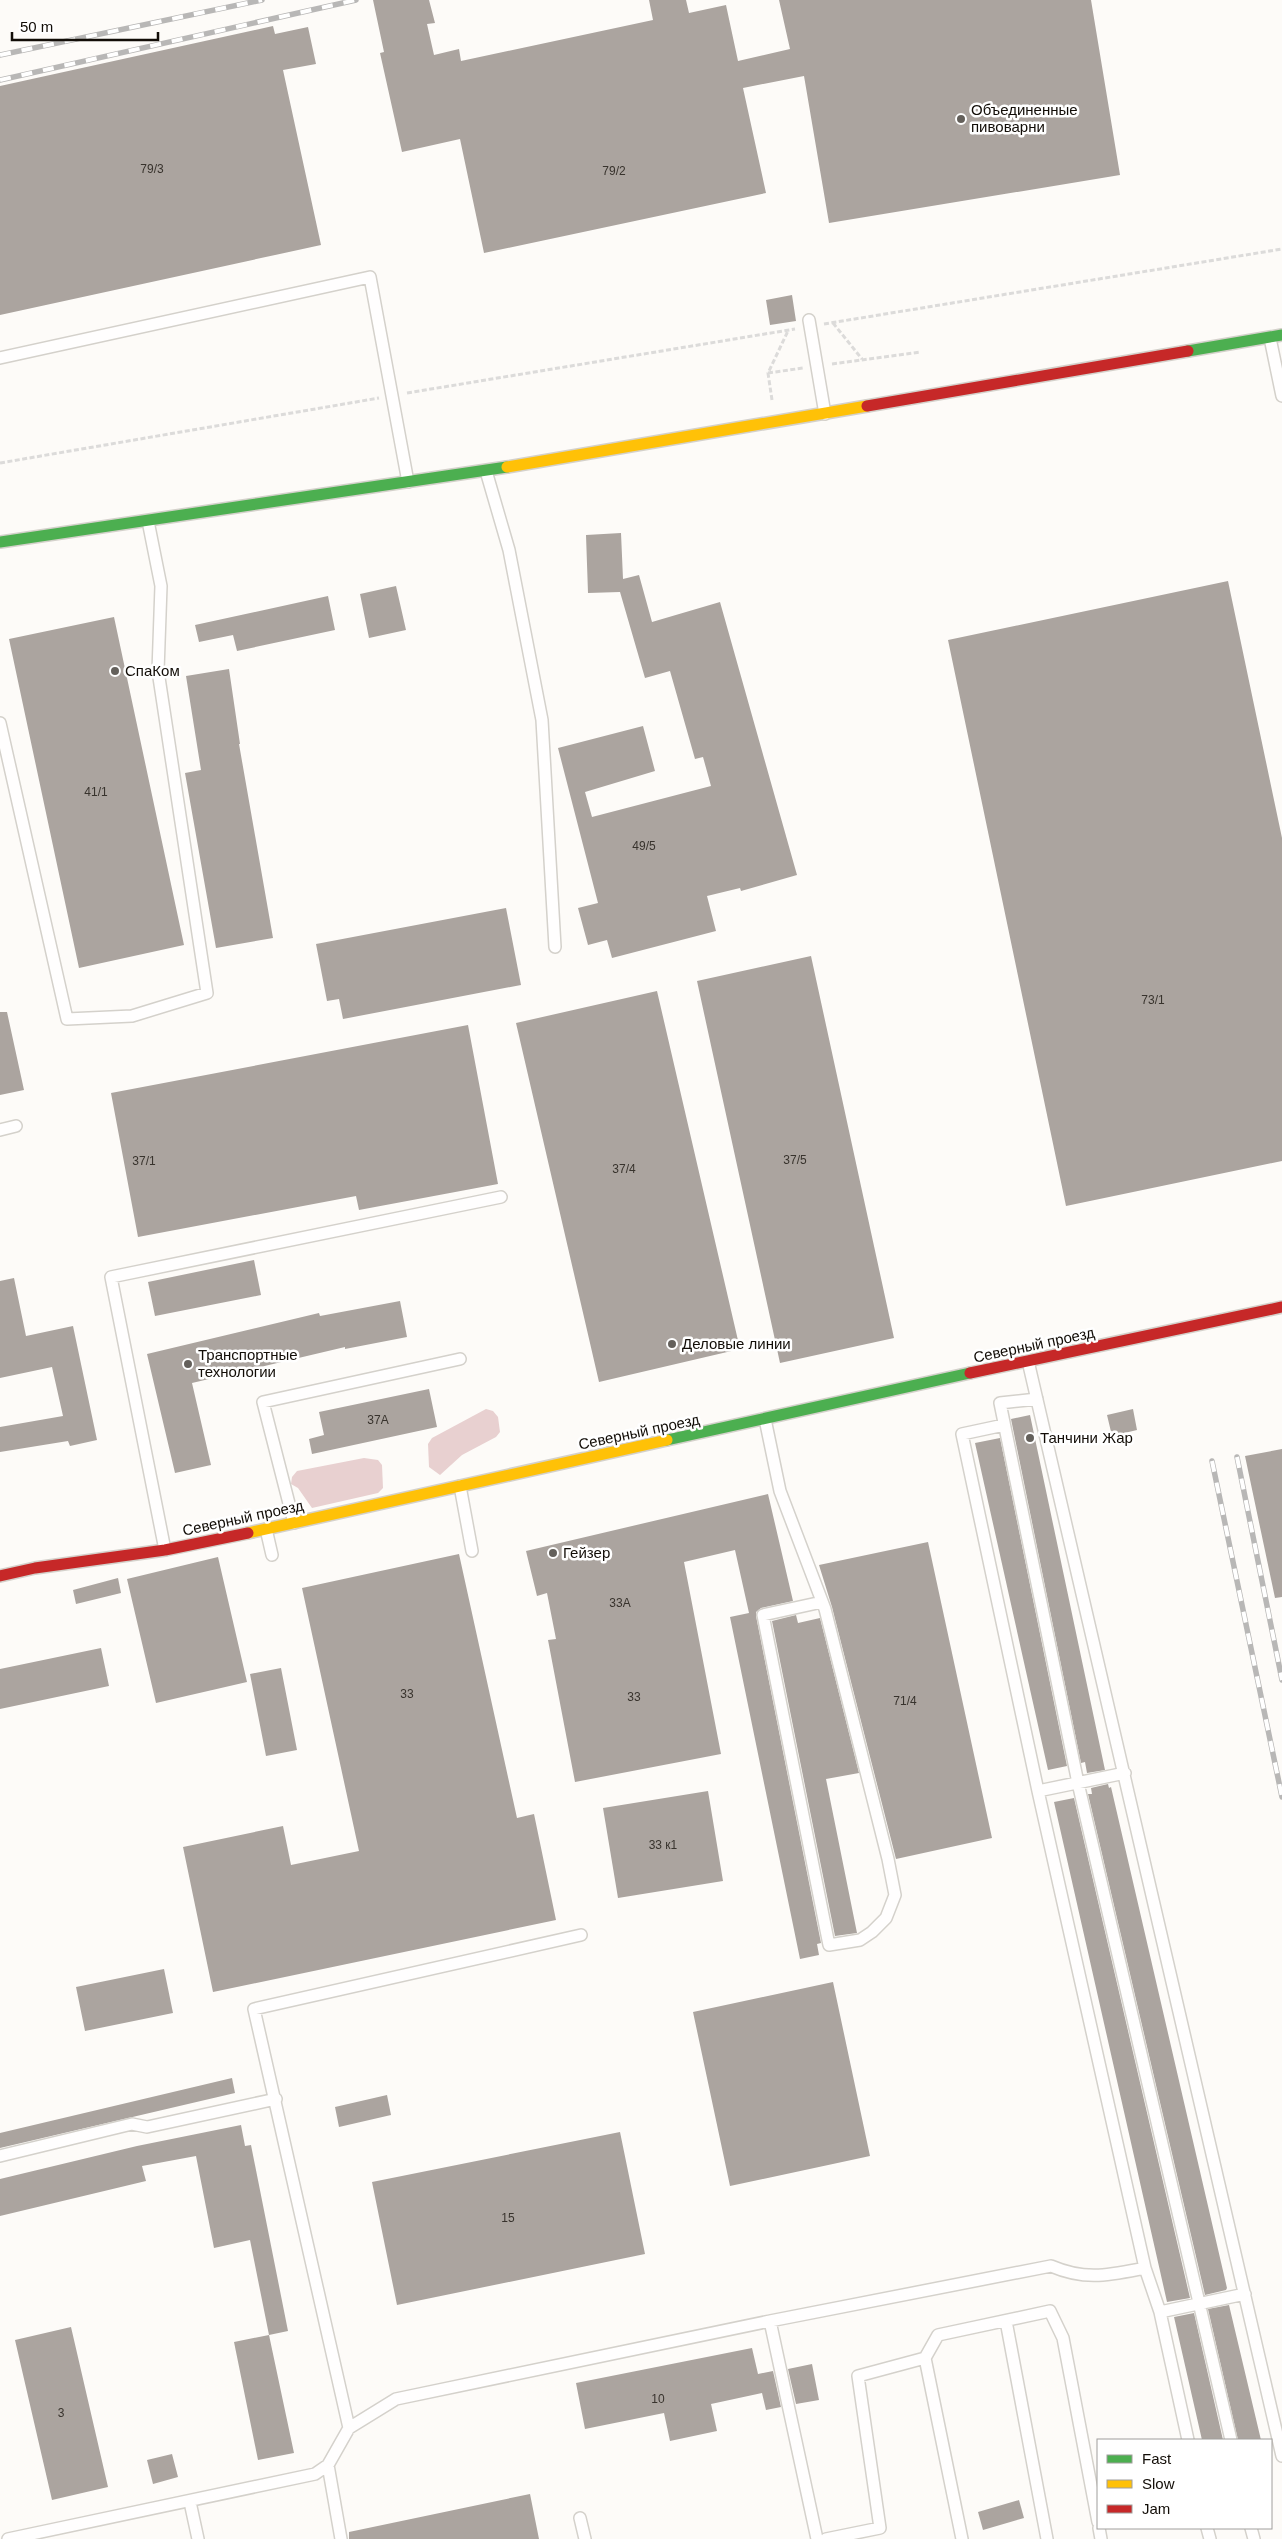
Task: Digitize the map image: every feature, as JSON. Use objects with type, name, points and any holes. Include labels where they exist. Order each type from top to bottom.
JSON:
[{"type":"street","points":[[0,542],[486,471],[1282,335]]},
{"type":"street","name":"Северный проезд","points":[[0,1576],[35,1568],[165,1550],[266,1529],[1282,1307]]},
{"type":"lane","points":[[0,358],[370,277],[408,482]]},
{"type":"lane","points":[[809,323],[825,414]]},
{"type":"lane","points":[[1270,338],[1282,396]]},
{"type":"lane","points":[[486,471],[509,550],[542,720],[555,947]]},
{"type":"lane","points":[[0,723],[67,1020],[132,1016],[207,993],[158,671],[161,586],[148,521]]},
{"type":"lane","points":[[0,1130],[16,1126]]},
{"type":"lane","points":[[165,1550],[111,1277],[501,1197]]},
{"type":"lane","points":[[294,1523],[263,1402],[460,1359]]},
{"type":"lane","points":[[1028,1361],[1282,2456]]},
{"type":"lane","points":[[1037,1399],[1000,1403],[1078,1783],[1231,2439]]},
{"type":"lane","points":[[765,1419],[780,1492],[822,1602],[886,1850],[895,1895],[886,1918],[872,1932],[860,1940],[829,1945],[763,1615],[822,1602]]},
{"type":"lane","points":[[1004,1425],[962,1434],[1038,1792],[1145,2268],[1160,2312],[1188,2439]]},
{"type":"lane","points":[[460,1486],[472,1551]]},
{"type":"lane","points":[[266,1529],[272,1555]]},
{"type":"lane","points":[[1038,1792],[1125,1773]]},
{"type":"lane","points":[[349,2428],[276,2099],[254,2009],[581,1935]]},
{"type":"lane","points":[[0,2156],[132,2124],[147,2127],[276,2099]]},
{"type":"lane","points":[[8,2539],[190,2502],[315,2474],[328,2465],[349,2428],[396,2399],[770,2321],[1051,2266],[1064,2272],[1097,2277],[1145,2268]]},
{"type":"lane","points":[[1160,2312],[1245,2294]]},
{"type":"lane","points":[[962,2539],[925,2358],[938,2335],[1050,2311],[1063,2338],[1097,2517]]},
{"type":"lane","points":[[770,2321],[817,2539]]},
{"type":"lane","points":[[1006,2321],[1047,2539]]},
{"type":"lane","points":[[826,2539],[881,2533],[858,2376],[925,2358]]},
{"type":"lane","points":[[328,2465],[341,2539]]},
{"type":"lane","points":[[190,2502],[198,2539]]},
{"type":"lane","points":[[580,2518],[584,2539]]},
{"type":"path","points":[[0,463],[788,330],[809,323],[833,323],[1282,249]]},
{"type":"path","points":[[833,323],[862,360]]},
{"type":"path","points":[[775,423],[768,373],[788,330]]},
{"type":"path","points":[[768,373],[920,352]]},
{"type":"shaded area","points":[[486,1409],[493,1411],[498,1417],[500,1432],[496,1437],[462,1455],[440,1475],[429,1467],[428,1444],[432,1438]]},
{"type":"shaded area","points":[[364,1458],[378,1460],[382,1465],[383,1488],[378,1493],[312,1508],[298,1488],[291,1484],[292,1477],[297,1471]]},
{"type":"building","points":[[373,0],[429,0],[435,23],[427,24],[434,55],[459,49],[461,61],[653,20],[649,0],[686,0],[689,13],[726,5],[738,61],[790,49],[779,0],[1091,0],[1120,175],[829,223],[804,76],[743,88],[766,193],[484,253],[460,139],[402,152],[380,53],[384,52]]},
{"type":"building","points":[[273,26],[275,34],[308,27],[316,64],[283,70],[321,245],[0,315],[0,86]]},
{"type":"building","points":[[792,295],[796,321],[770,325],[766,300]]},
{"type":"building","points":[[621,533],[623,579],[639,575],[652,622],[720,602],[797,875],[741,891],[740,888],[707,896],[716,931],[612,958],[607,940],[588,945],[578,908],[598,903],[558,748],[643,726],[655,771],[585,792],[592,817],[711,786],[703,757],[695,759],[670,671],[645,678],[620,592],[588,593],[586,535]]},
{"type":"building","points":[[1228,581],[1282,838],[1282,1161],[1066,1206],[948,640]]},
{"type":"building","points":[[396,586],[406,630],[369,638],[360,594]]},
{"type":"building","points":[[328,596],[335,630],[237,651],[233,635],[199,642],[195,625]]},
{"type":"building","points":[[114,617],[184,945],[79,968],[9,639]]},
{"type":"building","points":[[229,669],[239,744],[273,938],[216,948],[185,773],[201,770],[186,676]]},
{"type":"building","points":[[506,908],[521,985],[343,1019],[339,999],[327,1001],[316,944]]},
{"type":"building","points":[[811,956],[894,1338],[780,1363],[697,981]]},
{"type":"building","points":[[657,991],[740,1349],[599,1382],[516,1023]]},
{"type":"building","points":[[0,1012],[7,1012],[24,1090],[0,1095]]},
{"type":"building","points":[[468,1025],[498,1184],[359,1210],[356,1196],[138,1237],[111,1093]]},
{"type":"building","points":[[254,1260],[261,1295],[155,1316],[148,1282]]},
{"type":"building","points":[[14,1278],[26,1336],[73,1326],[97,1440],[70,1446],[68,1441],[0,1452],[0,1427],[63,1416],[52,1367],[0,1378],[0,1281]]},
{"type":"building","points":[[400,1301],[407,1337],[345,1349],[345,1347],[192,1383],[211,1465],[175,1473],[147,1354],[319,1313],[320,1316]]},
{"type":"building","points":[[429,1389],[437,1427],[312,1454],[309,1439],[324,1435],[319,1412]]},
{"type":"building","points":[[1133,1409],[1137,1430],[1112,1436],[1107,1415]]},
{"type":"building","points":[[1030,1415],[1105,1770],[1087,1773],[1085,1762],[1081,1763],[1011,1419]]},
{"type":"building","points":[[1000,1438],[1067,1766],[1048,1770],[975,1443]]},
{"type":"building","points":[[1282,1449],[1282,1597],[1275,1598],[1245,1456]]},
{"type":"building","points":[[768,1494],[793,1601],[761,1608],[756,1612],[756,1616],[821,1943],[817,1944],[819,1955],[800,1959],[730,1617],[749,1613],[735,1550],[684,1562],[721,1754],[575,1782],[548,1640],[556,1639],[547,1593],[537,1596],[526,1551]]},
{"type":"building","points":[[928,1542],[992,1838],[896,1859],[832,1607],[819,1565]]},
{"type":"building","points":[[459,1554],[517,1818],[534,1814],[556,1920],[213,1992],[183,1847],[283,1826],[291,1865],[359,1851],[302,1588]]},
{"type":"building","points":[[218,1557],[247,1682],[156,1703],[127,1579]]},
{"type":"building","points":[[118,1578],[121,1593],[76,1604],[73,1590]]},
{"type":"building","points":[[796,1615],[798,1623],[820,1618],[859,1773],[826,1779],[857,1933],[835,1936],[772,1621]]},
{"type":"building","points":[[101,1648],[109,1686],[0,1709],[0,1669]]},
{"type":"building","points":[[281,1668],[297,1750],[266,1756],[250,1674]]},
{"type":"building","points":[[1108,1784],[1109,1788],[1111,1787],[1227,2288],[1226,2290],[1205,2295],[1088,1794],[1092,1794],[1091,1788]]},
{"type":"building","points":[[708,1791],[723,1881],[618,1898],[603,1808]]},
{"type":"building","points":[[1074,1798],[1190,2298],[1167,2302],[1054,1802]]},
{"type":"building","points":[[164,1969],[173,2013],[85,2031],[76,1987]]},
{"type":"building","points":[[833,1982],[870,2156],[730,2186],[693,2012]]},
{"type":"building","points":[[232,2078],[235,2093],[0,2148],[0,2133]]},
{"type":"building","points":[[387,2095],[391,2115],[339,2127],[335,2107]]},
{"type":"building","points":[[241,2125],[245,2146],[251,2145],[288,2331],[269,2335],[250,2240],[214,2248],[196,2156],[142,2166],[146,2181],[0,2216],[0,2179],[137,2146]]},
{"type":"building","points":[[620,2132],[645,2254],[397,2305],[372,2182]]},
{"type":"building","points":[[1229,2305],[1261,2439],[1238,2439],[1208,2309]]},
{"type":"building","points":[[1194,2313],[1223,2439],[1202,2439],[1174,2317]]},
{"type":"building","points":[[71,2327],[108,2487],[52,2500],[15,2340]]},
{"type":"building","points":[[269,2335],[294,2453],[258,2460],[234,2342]]},
{"type":"building","points":[[752,2348],[758,2374],[773,2371],[781,2407],[766,2410],[762,2393],[711,2404],[717,2431],[670,2441],[664,2413],[585,2429],[576,2383]]},
{"type":"building","points":[[812,2364],[819,2400],[796,2404],[788,2369]]},
{"type":"building","points":[[172,2454],[178,2477],[153,2484],[147,2460]]},
{"type":"building","points":[[530,2494],[539,2539],[349,2539],[349,2532]]},
{"type":"building","points":[[1019,2500],[1024,2518],[983,2530],[978,2512]]},
{"type":"railway","points":[[0,55],[262,0]]},
{"type":"railway","points":[[0,80],[356,0]]},
{"type":"railway","points":[[1237,1457],[1282,1680]]},
{"type":"railway","points":[[1212,1461],[1282,1797]]},
{"type":"traffic: fast","points":[[1188,351],[1282,335]]},
{"type":"traffic: fast","points":[[0,542],[507,467]]},
{"type":"traffic: fast","points":[[667,1440],[970,1373]]},
{"type":"traffic: slow","points":[[507,467],[867,406]]},
{"type":"traffic: slow","points":[[248,1533],[667,1440]]},
{"type":"traffic: jam","points":[[867,406],[1188,351]]},
{"type":"traffic: jam","points":[[970,1373],[1282,1307]]},
{"type":"traffic: jam","points":[[0,1576],[35,1568],[165,1550],[248,1533]]},
{"type":"place","name":"Объединенные пивоварни","points":[[961,119]]},
{"type":"place","name":"СпаКом","points":[[115,671]]},
{"type":"place","name":"Деловые линии","points":[[672,1344]]},
{"type":"place","name":"Транспортные технологии","points":[[188,1364]]},
{"type":"place","name":"Танчини Жар","points":[[1030,1438]]},
{"type":"place","name":"Гейзер","points":[[553,1553]]}]
